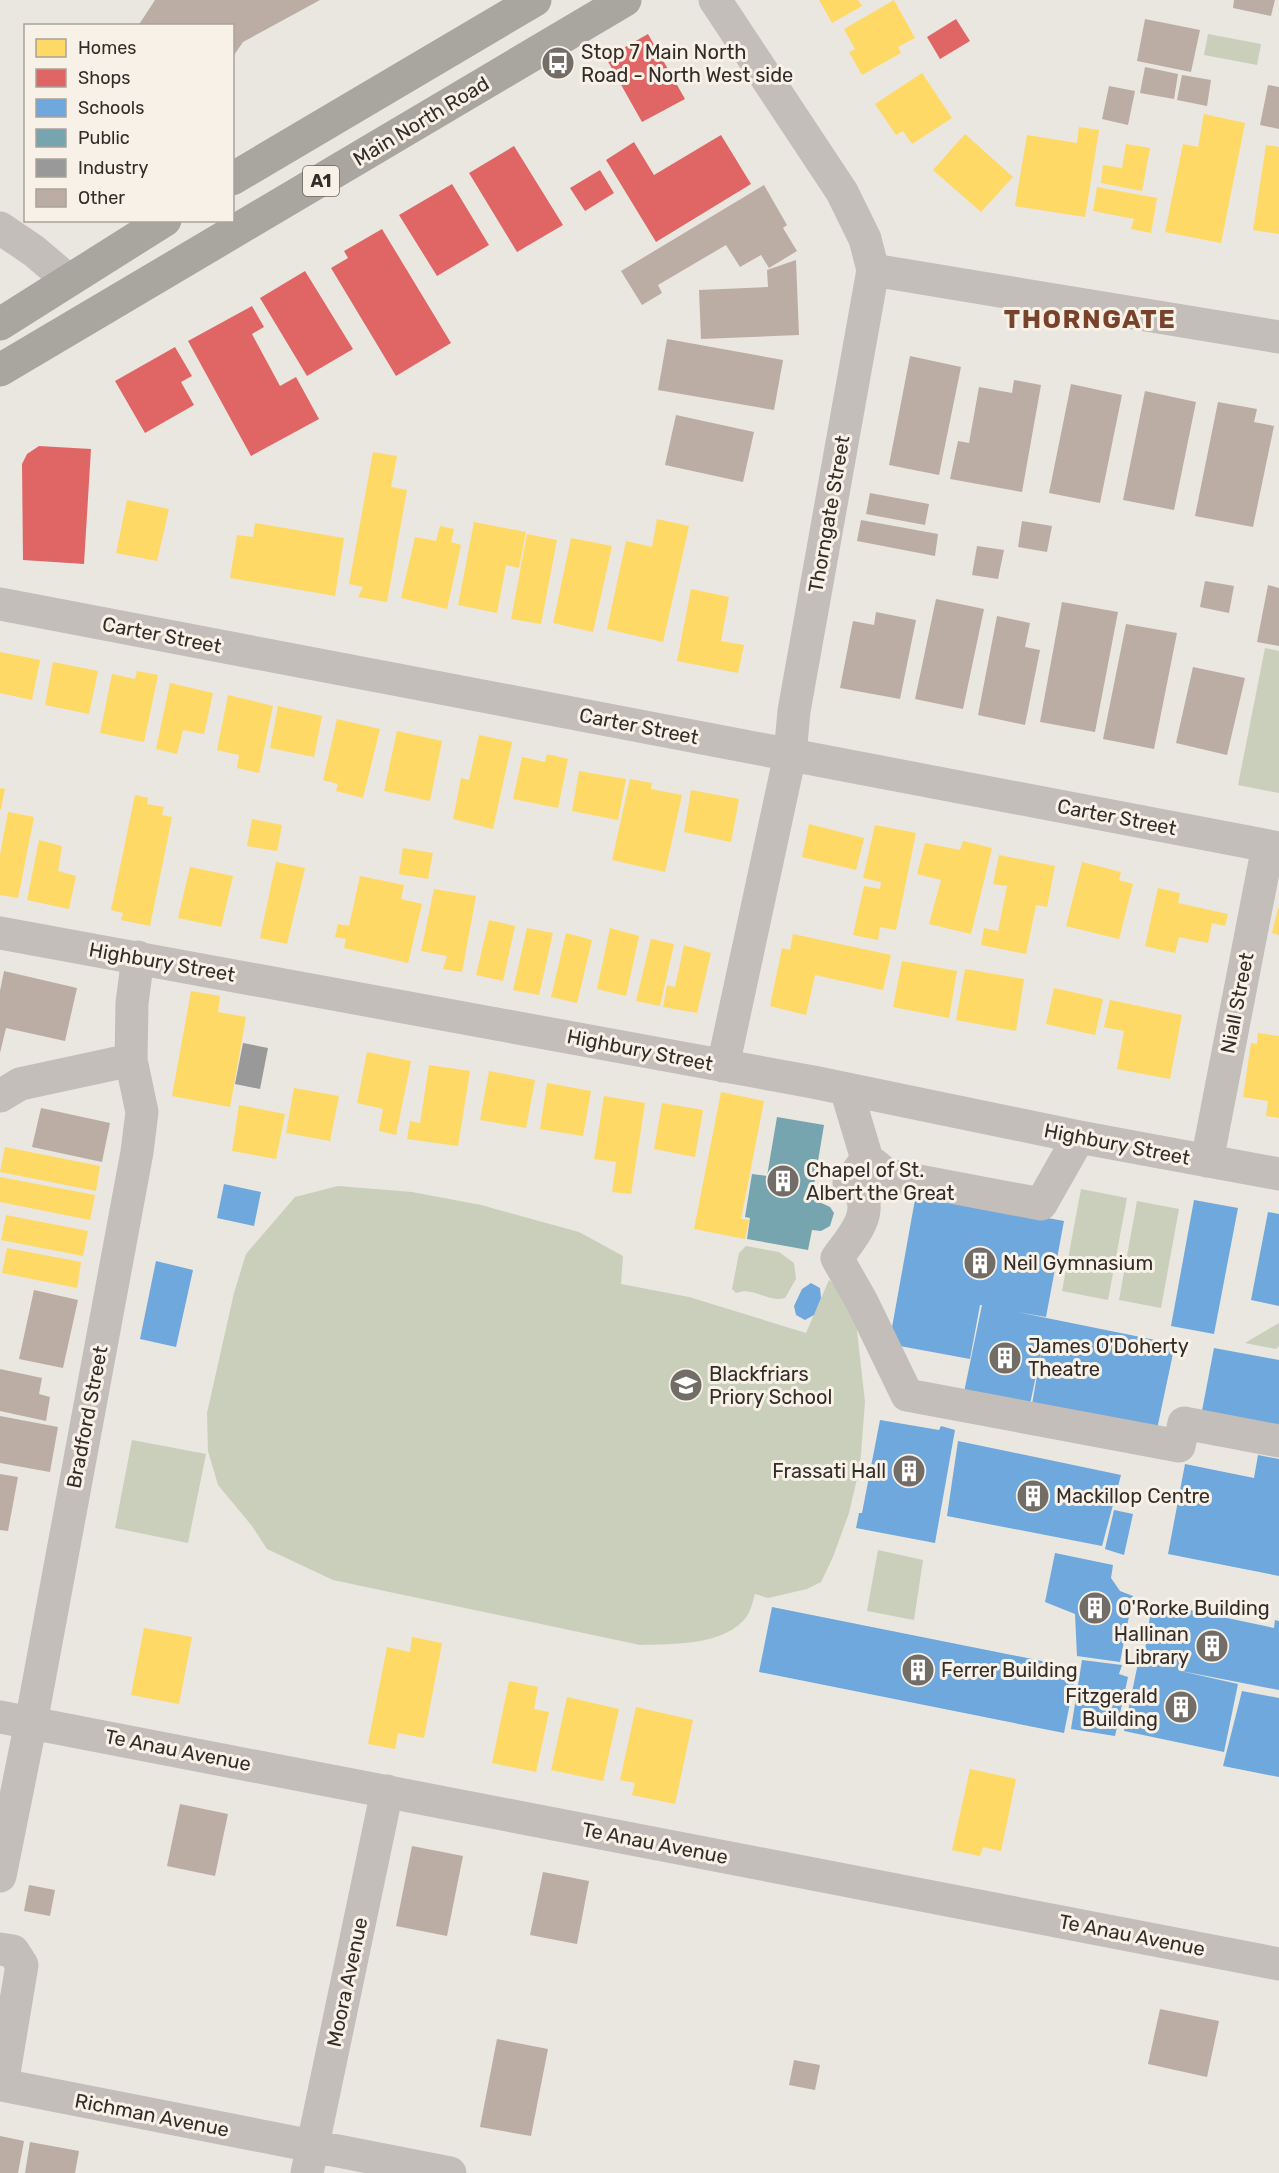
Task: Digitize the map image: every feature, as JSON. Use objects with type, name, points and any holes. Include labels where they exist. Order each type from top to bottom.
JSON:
[{"type":"highway","name":"A1","points":[[234,178],[535,0]]},
{"type":"highway","name":"Main North Road","points":[[0,370],[626,0]]},
{"type":"highway","points":[[0,324],[162,222]]},
{"type":"highway","points":[[68,280],[93,315]]},
{"type":"street","name":"Thorngate Street","points":[[715,0],[842,192],[865,239],[873,270],[794,711],[790,755],[723,1066]]},
{"type":"street","points":[[0,228],[34,251],[68,280]]},
{"type":"street","points":[[873,270],[1279,337]]},
{"type":"street","name":"Carter Street","points":[[0,604],[1273,847]]},
{"type":"street","name":"Niall Street","points":[[1207,1161],[1273,847]]},
{"type":"street","name":"Highbury Street","points":[[0,933],[846,1089],[1079,1137],[1279,1174]]},
{"type":"street","name":"Bradford Street","points":[[0,1876],[16,1719],[137,1152],[142,1112],[132,1059],[132,1003],[138,957]]},
{"type":"street","points":[[0,1096],[20,1084],[132,1059]]},
{"type":"street","points":[[846,1089],[867,1159],[887,1175],[1041,1204],[1079,1137]]},
{"type":"street","points":[[867,1159],[849,1183],[860,1192],[864,1205],[863,1217],[837,1258],[862,1302],[907,1395],[1179,1446],[1184,1423],[1279,1441]]},
{"type":"street","name":"Te Anau Avenue","points":[[16,1719],[1279,1964]]},
{"type":"street","name":"Moora Avenue","points":[[309,2160],[387,1791]]},
{"type":"street","name":"Richman Avenue","points":[[0,1949],[13,1951],[22,1965],[2,2085],[309,2160],[450,2173]]},
{"type":"green space","points":[[1208,34],[1261,44],[1257,65],[1204,55]]},
{"type":"green space","points":[[1265,648],[1279,651],[1279,793],[1238,785]]},
{"type":"green space","points":[[338,1186],[412,1192],[481,1205],[579,1232],[623,1256],[621,1284],[689,1297],[806,1333],[829,1280],[846,1292],[855,1313],[865,1402],[860,1466],[849,1513],[821,1582],[807,1589],[768,1598],[755,1594],[747,1616],[738,1626],[712,1638],[682,1643],[640,1645],[333,1580],[267,1549],[252,1526],[218,1485],[208,1451],[207,1413],[234,1293],[246,1254],[295,1197]]},
{"type":"green space","points":[[1081,1189],[1127,1198],[1108,1300],[1062,1291]]},
{"type":"green space","points":[[1137,1201],[1179,1209],[1161,1308],[1119,1300]]},
{"type":"green space","points":[[746,1246],[779,1252],[794,1263],[796,1279],[785,1298],[772,1298],[743,1291],[736,1293],[732,1289],[739,1253]]},
{"type":"green space","points":[[1279,1323],[1279,1346],[1276,1349],[1245,1343]]},
{"type":"green space","points":[[132,1440],[206,1454],[188,1543],[115,1528]]},
{"type":"green space","points":[[878,1550],[923,1560],[914,1620],[867,1611]]},
{"type":"building: Homes","points":[[819,0],[858,0],[862,6],[832,23]]},
{"type":"building: Homes","points":[[894,0],[915,38],[898,47],[901,53],[862,75],[849,52],[855,49],[844,29]]},
{"type":"building: Homes","points":[[922,73],[952,118],[912,144],[903,131],[896,135],[875,104]]},
{"type":"building: Homes","points":[[1204,114],[1245,123],[1221,243],[1165,232],[1183,144],[1198,147]]},
{"type":"building: Homes","points":[[1079,127],[1099,130],[1085,217],[1015,206],[1027,135],[1077,143]]},
{"type":"building: Homes","points":[[965,134],[1013,177],[981,212],[933,170]]},
{"type":"building: Homes","points":[[1126,144],[1150,148],[1142,191],[1101,183],[1103,165],[1122,168]]},
{"type":"building: Homes","points":[[1266,145],[1279,147],[1279,234],[1253,230]]},
{"type":"building: Homes","points":[[1097,187],[1157,198],[1151,233],[1131,229],[1134,219],[1093,211]]},
{"type":"building: Homes","points":[[373,452],[397,456],[391,487],[407,490],[387,602],[358,597],[363,587],[349,584]]},
{"type":"building: Homes","points":[[127,500],[169,509],[157,561],[116,553]]},
{"type":"building: Homes","points":[[657,519],[689,526],[663,642],[607,629],[626,541],[652,547]]},
{"type":"building: Homes","points":[[474,522],[526,532],[519,568],[506,565],[497,613],[458,605]]},
{"type":"building: Homes","points":[[255,523],[344,538],[335,596],[230,578],[237,535],[253,537]]},
{"type":"building: Homes","points":[[440,526],[454,529],[451,542],[461,545],[447,609],[401,598],[415,537],[436,541]]},
{"type":"building: Homes","points":[[527,534],[557,540],[541,624],[511,619]]},
{"type":"building: Homes","points":[[571,538],[612,546],[593,632],[553,623]]},
{"type":"building: Homes","points":[[691,589],[729,597],[721,641],[744,645],[738,673],[677,661]]},
{"type":"building: Homes","points":[[0,652],[40,660],[32,700],[0,693]]},
{"type":"building: Homes","points":[[53,662],[98,671],[89,714],[45,705]]},
{"type":"building: Homes","points":[[137,671],[158,675],[144,742],[100,733],[112,674],[135,679]]},
{"type":"building: Homes","points":[[170,683],[213,693],[204,734],[183,730],[177,754],[156,749]]},
{"type":"building: Homes","points":[[228,695],[273,706],[259,773],[237,768],[239,755],[217,750]]},
{"type":"building: Homes","points":[[278,706],[322,716],[314,757],[270,748]]},
{"type":"building: Homes","points":[[337,719],[380,729],[363,798],[336,791],[338,784],[323,780]]},
{"type":"building: Homes","points":[[397,731],[442,741],[430,801],[384,791]]},
{"type":"building: Homes","points":[[479,735],[512,742],[493,829],[453,819],[461,778],[469,780]]},
{"type":"building: Homes","points":[[547,754],[568,759],[558,808],[513,799],[522,757],[545,762]]},
{"type":"building: Homes","points":[[579,771],[626,779],[618,820],[572,811]]},
{"type":"building: Homes","points":[[630,779],[652,783],[651,789],[682,795],[665,872],[612,860]]},
{"type":"building: Homes","points":[[0,788],[5,789],[1,809],[0,809]]},
{"type":"building: Homes","points":[[691,790],[739,799],[731,842],[684,832]]},
{"type":"building: Homes","points":[[135,795],[148,798],[147,804],[164,807],[162,815],[172,817],[150,926],[121,920],[123,913],[111,910]]},
{"type":"building: Homes","points":[[8,812],[34,817],[18,898],[0,895],[0,855]]},
{"type":"building: Homes","points":[[252,819],[282,825],[277,851],[247,846]]},
{"type":"building: Homes","points":[[809,824],[864,838],[856,870],[802,857]]},
{"type":"building: Homes","points":[[875,825],[916,833],[896,930],[880,927],[878,940],[853,935],[864,886],[880,889],[881,882],[863,878]]},
{"type":"building: Homes","points":[[39,840],[62,846],[58,871],[76,876],[69,909],[27,900]]},
{"type":"building: Homes","points":[[963,841],[992,848],[971,934],[929,924],[941,880],[917,874],[925,843],[960,850]]},
{"type":"building: Homes","points":[[403,848],[433,853],[428,879],[399,874]]},
{"type":"building: Homes","points":[[999,855],[1055,866],[1047,907],[1036,905],[1026,954],[981,945],[984,928],[998,931],[1007,886],[993,884]]},
{"type":"building: Homes","points":[[276,862],[305,868],[287,944],[260,938]]},
{"type":"building: Homes","points":[[1082,862],[1121,872],[1119,880],[1133,884],[1119,939],[1066,926]]},
{"type":"building: Homes","points":[[190,867],[233,876],[221,927],[178,918]]},
{"type":"building: Homes","points":[[360,876],[404,885],[401,899],[422,904],[408,963],[344,948],[346,939],[335,937],[338,924],[349,926]]},
{"type":"building: Homes","points":[[1158,888],[1180,893],[1178,903],[1228,914],[1225,926],[1212,923],[1208,943],[1179,937],[1175,953],[1145,946]]},
{"type":"building: Homes","points":[[434,889],[476,896],[462,972],[443,969],[447,956],[421,951]]},
{"type":"building: Homes","points":[[1279,908],[1279,935],[1272,933]]},
{"type":"building: Homes","points":[[489,920],[515,926],[503,981],[476,975]]},
{"type":"building: Homes","points":[[527,928],[553,933],[539,995],[513,990]]},
{"type":"building: Homes","points":[[610,928],[639,936],[626,996],[597,989]]},
{"type":"building: Homes","points":[[566,933],[592,940],[577,1003],[551,997]]},
{"type":"building: Homes","points":[[793,934],[891,955],[883,990],[815,975],[806,1015],[770,1006],[782,948],[790,950]]},
{"type":"building: Homes","points":[[651,939],[674,944],[660,1006],[636,1001]]},
{"type":"building: Homes","points":[[684,945],[711,953],[697,1013],[663,1007],[667,985],[675,987]]},
{"type":"building: Homes","points":[[902,961],[957,971],[949,1018],[893,1007]]},
{"type":"building: Homes","points":[[965,969],[1024,979],[1016,1031],[956,1020]]},
{"type":"building: Homes","points":[[1054,988],[1103,999],[1095,1035],[1046,1024]]},
{"type":"building: Homes","points":[[191,991],[220,996],[218,1012],[246,1017],[230,1107],[172,1096]]},
{"type":"building: Homes","points":[[1110,1000],[1182,1015],[1170,1079],[1117,1069],[1124,1031],[1104,1027]]},
{"type":"building: Homes","points":[[1258,1033],[1279,1036],[1279,1118],[1266,1116],[1268,1101],[1243,1097],[1251,1043],[1257,1044]]},
{"type":"building: Homes","points":[[367,1052],[411,1061],[396,1135],[379,1131],[383,1109],[357,1103]]},
{"type":"building: Homes","points":[[429,1065],[470,1071],[458,1146],[407,1139],[410,1121],[420,1123]]},
{"type":"building: Homes","points":[[489,1071],[535,1080],[526,1128],[480,1120]]},
{"type":"building: Homes","points":[[547,1083],[591,1091],[583,1136],[540,1129]]},
{"type":"building: Homes","points":[[294,1088],[339,1096],[330,1141],[286,1133]]},
{"type":"building: Homes","points":[[721,1092],[764,1101],[741,1219],[749,1220],[745,1239],[694,1229]]},
{"type":"building: Homes","points":[[604,1096],[645,1103],[631,1194],[612,1192],[616,1162],[594,1159]]},
{"type":"building: Homes","points":[[662,1103],[703,1110],[695,1157],[654,1149]]},
{"type":"building: Homes","points":[[239,1105],[285,1114],[276,1159],[232,1151]]},
{"type":"building: Homes","points":[[5,1147],[100,1166],[96,1191],[0,1172]]},
{"type":"building: Homes","points":[[0,1177],[95,1195],[90,1220],[0,1202]]},
{"type":"building: Homes","points":[[6,1215],[88,1231],[83,1256],[1,1240]]},
{"type":"building: Homes","points":[[7,1248],[81,1262],[77,1288],[2,1273]]},
{"type":"building: Homes","points":[[144,1628],[192,1637],[179,1704],[131,1695]]},
{"type":"building: Homes","points":[[412,1637],[442,1643],[424,1738],[398,1733],[395,1749],[368,1744],[387,1647],[410,1652]]},
{"type":"building: Homes","points":[[509,1681],[538,1687],[534,1709],[549,1712],[536,1772],[492,1763]]},
{"type":"building: Homes","points":[[567,1697],[619,1709],[603,1781],[551,1770]]},
{"type":"building: Homes","points":[[636,1707],[693,1720],[675,1804],[632,1795],[635,1783],[620,1780]]},
{"type":"building: Homes","points":[[970,1769],[1016,1779],[1001,1851],[983,1847],[980,1856],[952,1850]]},
{"type":"building: Shops","points":[[956,19],[970,41],[940,59],[927,37]]},
{"type":"building: Shops","points":[[648,34],[685,99],[642,122],[606,58]]},
{"type":"building: Shops","points":[[721,135],[751,184],[656,242],[606,160],[634,142],[654,175]]},
{"type":"building: Shops","points":[[514,146],[563,225],[517,252],[469,173]]},
{"type":"building: Shops","points":[[600,170],[614,193],[585,211],[570,188]]},
{"type":"building: Shops","points":[[452,184],[489,245],[437,276],[399,215]]},
{"type":"building: Shops","points":[[382,229],[451,343],[396,376],[331,268],[348,258],[344,251]]},
{"type":"building: Shops","points":[[305,271],[353,349],[307,376],[260,298]]},
{"type":"building: Shops","points":[[252,306],[264,327],[252,334],[280,386],[296,377],[319,419],[251,456],[188,341]]},
{"type":"building: Shops","points":[[175,347],[192,376],[181,382],[194,405],[145,433],[115,381]]},
{"type":"building: Shops","points":[[39,446],[91,449],[84,564],[23,560],[22,464],[27,454]]},
{"type":"building: Schools","points":[[224,1184],[261,1192],[254,1226],[217,1218]]},
{"type":"building: Schools","points":[[916,1194],[1064,1221],[1046,1317],[1017,1312],[1175,1344],[1156,1434],[1031,1410],[1042,1347],[1029,1409],[963,1397],[982,1305],[980,1305],[970,1359],[889,1344]]},
{"type":"building: Schools","points":[[1194,1200],[1238,1208],[1214,1334],[1171,1326]]},
{"type":"building: Schools","points":[[1268,1212],[1279,1214],[1279,1306],[1251,1300]]},
{"type":"building: Schools","points":[[156,1261],[193,1270],[176,1347],[140,1339]]},
{"type":"building: Schools","points":[[811,1283],[820,1288],[821,1298],[814,1315],[805,1320],[796,1315],[794,1306],[802,1289]]},
{"type":"building: Schools","points":[[1214,1348],[1279,1360],[1279,1431],[1201,1416]]},
{"type":"building: Schools","name":"Frassati Hall","points":[[880,1420],[939,1430],[941,1426],[955,1430],[935,1543],[856,1528],[859,1513],[862,1513]]},
{"type":"building: Schools","name":"Mackillop Centre","points":[[958,1441],[1121,1475],[1102,1546],[947,1516]]},
{"type":"building: Schools","points":[[1258,1455],[1279,1459],[1279,1576],[1168,1554],[1185,1464],[1254,1478]]},
{"type":"building: Schools","points":[[1114,1510],[1133,1514],[1124,1555],[1105,1549]]},
{"type":"building: Schools","name":"O'Rorke Building","points":[[1055,1553],[1113,1565],[1111,1578],[1120,1591],[1133,1596],[1120,1662],[1077,1656],[1075,1614],[1045,1602]]},
{"type":"building: Schools","points":[[1152,1602],[1274,1628],[1275,1620],[1279,1621],[1279,1690],[1176,1670],[1238,1684],[1224,1752],[1124,1731],[1138,1663],[1143,1664]]},
{"type":"building: Schools","name":"Ferrer Building","points":[[772,1607],[1077,1668],[1064,1733],[759,1672]]},
{"type":"building: Schools","points":[[1082,1660],[1122,1665],[1119,1674],[1128,1677],[1115,1736],[1071,1729]]},
{"type":"building: Schools","points":[[1242,1691],[1279,1698],[1279,1777],[1223,1766]]},
{"type":"building: Public","name":"Chapel of St. Albert the Great","points":[[777,1117],[824,1125],[814,1185],[807,1193],[817,1196],[817,1201],[830,1207],[834,1213],[830,1226],[821,1231],[812,1230],[808,1250],[747,1239],[750,1218],[745,1217],[752,1174],[767,1176]]},
{"type":"building: Industry","points":[[243,1043],[268,1048],[260,1089],[235,1084]]},
{"type":"building: Other","points":[[155,0],[320,0],[243,42],[234,55],[234,24],[139,24]]},
{"type":"building: Other","points":[[1234,0],[1275,0],[1271,16],[1233,8]]},
{"type":"building: Other","points":[[1145,19],[1200,30],[1191,72],[1137,61]]},
{"type":"building: Other","points":[[1145,67],[1178,74],[1174,99],[1140,93]]},
{"type":"building: Other","points":[[1182,75],[1211,80],[1207,106],[1177,100]]},
{"type":"building: Other","points":[[1268,85],[1279,87],[1279,129],[1260,125]]},
{"type":"building: Other","points":[[1109,86],[1135,91],[1128,125],[1102,119]]},
{"type":"building: Other","points":[[764,185],[787,225],[783,228],[797,251],[769,268],[761,255],[740,267],[726,245],[658,285],[662,293],[642,305],[621,271]]},
{"type":"building: Other","points":[[796,260],[799,335],[701,339],[699,290],[768,287],[767,270]]},
{"type":"building: Other","points":[[667,339],[783,360],[774,410],[658,390]]},
{"type":"building: Other","points":[[910,356],[961,367],[939,475],[889,465]]},
{"type":"building: Other","points":[[1014,380],[1041,385],[1022,492],[950,479],[958,441],[969,443],[979,387],[1012,393]]},
{"type":"building: Other","points":[[1071,384],[1122,395],[1100,503],[1049,493]]},
{"type":"building: Other","points":[[1145,391],[1196,402],[1174,510],[1123,500]]},
{"type":"building: Other","points":[[1218,402],[1257,409],[1254,422],[1274,426],[1253,527],[1195,516]]},
{"type":"building: Other","points":[[676,415],[754,432],[743,482],[665,465]]},
{"type":"building: Other","points":[[870,493],[929,504],[925,525],[866,514]]},
{"type":"building: Other","points":[[861,520],[938,534],[935,556],[857,541]]},
{"type":"building: Other","points":[[1022,521],[1052,526],[1047,552],[1018,547]]},
{"type":"building: Other","points":[[977,546],[1004,550],[998,579],[972,575]]},
{"type":"building: Other","points":[[1205,581],[1234,586],[1229,613],[1200,607]]},
{"type":"building: Other","points":[[1268,585],[1279,588],[1279,646],[1257,642]]},
{"type":"building: Other","points":[[936,599],[984,609],[963,709],[915,699]]},
{"type":"building: Other","points":[[1062,602],[1118,612],[1095,732],[1040,722]]},
{"type":"building: Other","points":[[876,612],[916,620],[900,699],[840,688],[853,621],[874,625]]},
{"type":"building: Other","points":[[997,616],[1030,623],[1025,647],[1040,650],[1025,725],[978,715]]},
{"type":"building: Other","points":[[1126,624],[1177,633],[1154,749],[1103,739]]},
{"type":"building: Other","points":[[1193,667],[1245,678],[1227,755],[1176,743]]},
{"type":"building: Other","points":[[4,971],[77,988],[65,1041],[6,1028],[0,1053],[0,991]]},
{"type":"building: Other","points":[[41,1108],[110,1123],[102,1162],[32,1147]]},
{"type":"building: Other","points":[[34,1290],[78,1300],[63,1368],[19,1359]]},
{"type":"building: Other","points":[[0,1369],[42,1378],[39,1394],[50,1397],[46,1421],[0,1411]]},
{"type":"building: Other","points":[[0,1416],[58,1427],[50,1472],[0,1463]]},
{"type":"building: Other","points":[[0,1474],[18,1477],[8,1531],[0,1530]]},
{"type":"building: Other","points":[[180,1804],[228,1814],[215,1876],[167,1866]]},
{"type":"building: Other","points":[[412,1846],[463,1856],[447,1936],[396,1926]]},
{"type":"building: Other","points":[[543,1872],[589,1881],[577,1944],[530,1935]]},
{"type":"building: Other","points":[[29,1885],[55,1890],[50,1916],[24,1911]]},
{"type":"building: Other","points":[[1160,2009],[1219,2021],[1207,2077],[1148,2064]]},
{"type":"building: Other","points":[[497,2039],[548,2049],[531,2136],[480,2127]]},
{"type":"building: Other","points":[[794,2060],[820,2065],[815,2090],[789,2085]]},
{"type":"building: Other","points":[[0,2136],[24,2141],[18,2173],[0,2173]]},
{"type":"building: Other","points":[[30,2142],[79,2151],[75,2173],[25,2173]]},
{"type":"place","name":"Stop 7 Main North Road - North West side","points":[[558,63]]},
{"type":"place","name":"Chapel of St. Albert the Great","points":[[783,1181]]},
{"type":"place","name":"Neil Gymnasium","points":[[980,1263]]},
{"type":"place","name":"James O'Doherty Theatre","points":[[1005,1358]]},
{"type":"place","name":"Blackfriars Priory School","points":[[686,1385]]},
{"type":"place","name":"Frassati Hall","points":[[909,1471]]},
{"type":"place","name":"Mackillop Centre","points":[[1033,1496]]},
{"type":"place","name":"O'Rorke Building","points":[[1095,1608]]},
{"type":"place","name":"Hallinan Library","points":[[1212,1646]]},
{"type":"place","name":"Ferrer Building","points":[[918,1670]]},
{"type":"place","name":"Fitzgerald Building","points":[[1181,1707]]},
{"type":"district","name":"THORNGATE","points":[[1090,319]]}]
